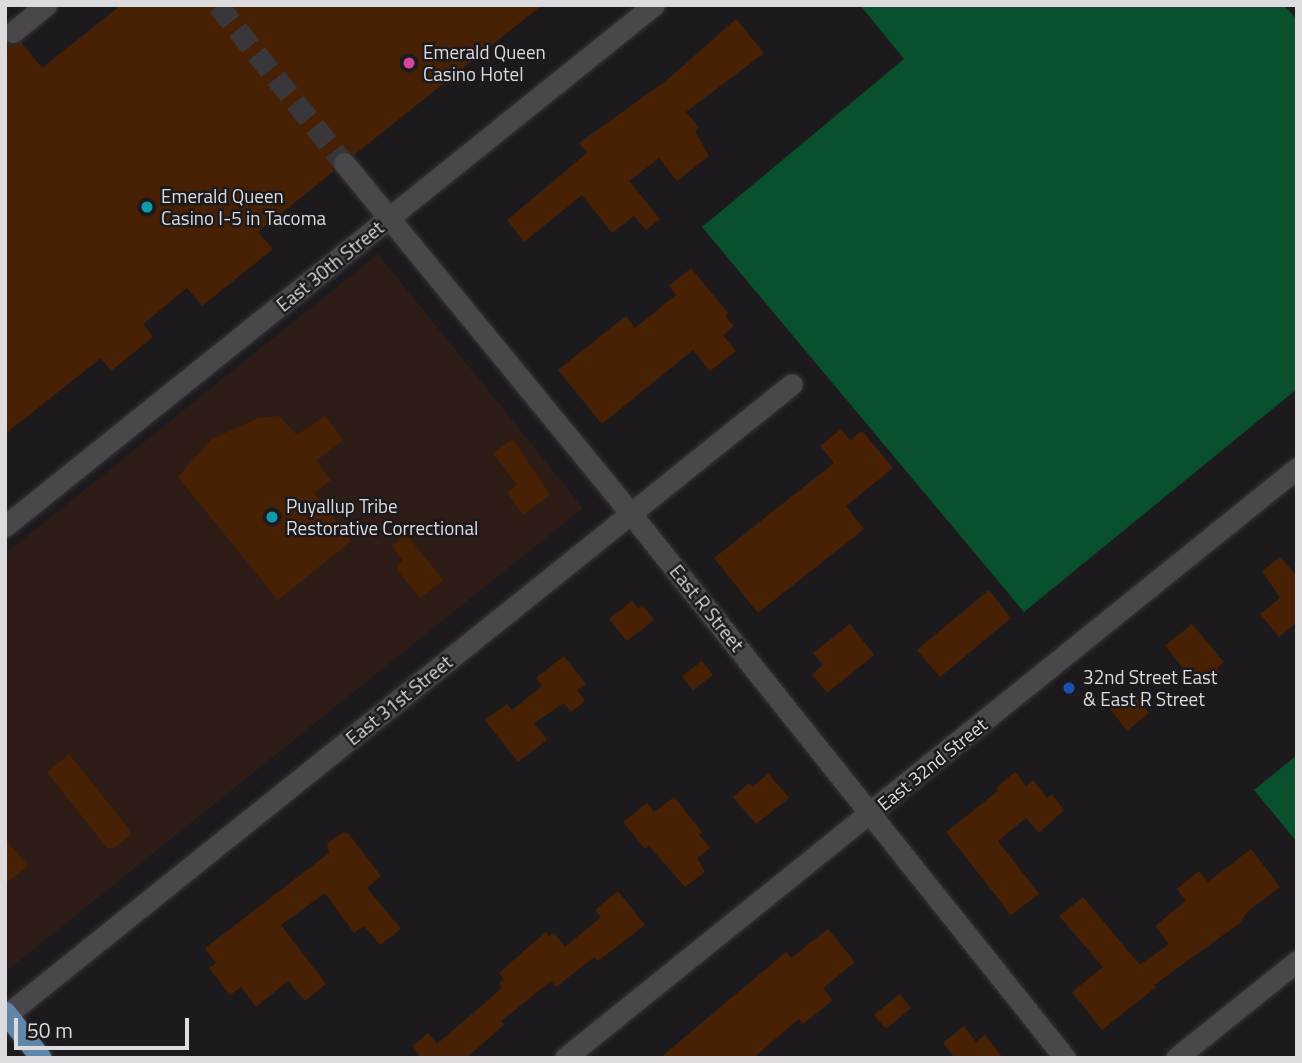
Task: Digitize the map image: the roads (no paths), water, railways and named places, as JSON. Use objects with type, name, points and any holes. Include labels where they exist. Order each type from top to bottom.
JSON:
[{"type":"main road","points":[[6,1014],[41,1058]]},
{"type":"street","points":[[13,32],[46,5]]},
{"type":"street","name":"East 30th Street","points":[[5,526],[653,5]]},
{"type":"street","name":"East R Street","points":[[344,163],[631,514],[1065,1058]]},
{"type":"street","name":"East 31st Street","points":[[6,1014],[792,384]]},
{"type":"street","name":"East 32nd Street","points":[[565,1058],[1297,468]]},
{"type":"street","points":[[1176,1058],[1297,961]]},
{"type":"tunnel","points":[[218,5],[344,163]]},
{"type":"place","name":"Emerald Queen Casino Hotel","points":[[409,63]]},
{"type":"place","name":"Emerald Queen Casino I-5 in Tacoma","points":[[147,207]]},
{"type":"place","name":"Puyallup Tribe Restorative Correctional","points":[[272,517]]},
{"type":"place","name":"32nd Street East & East R Street","points":[[1069,688]]}]
